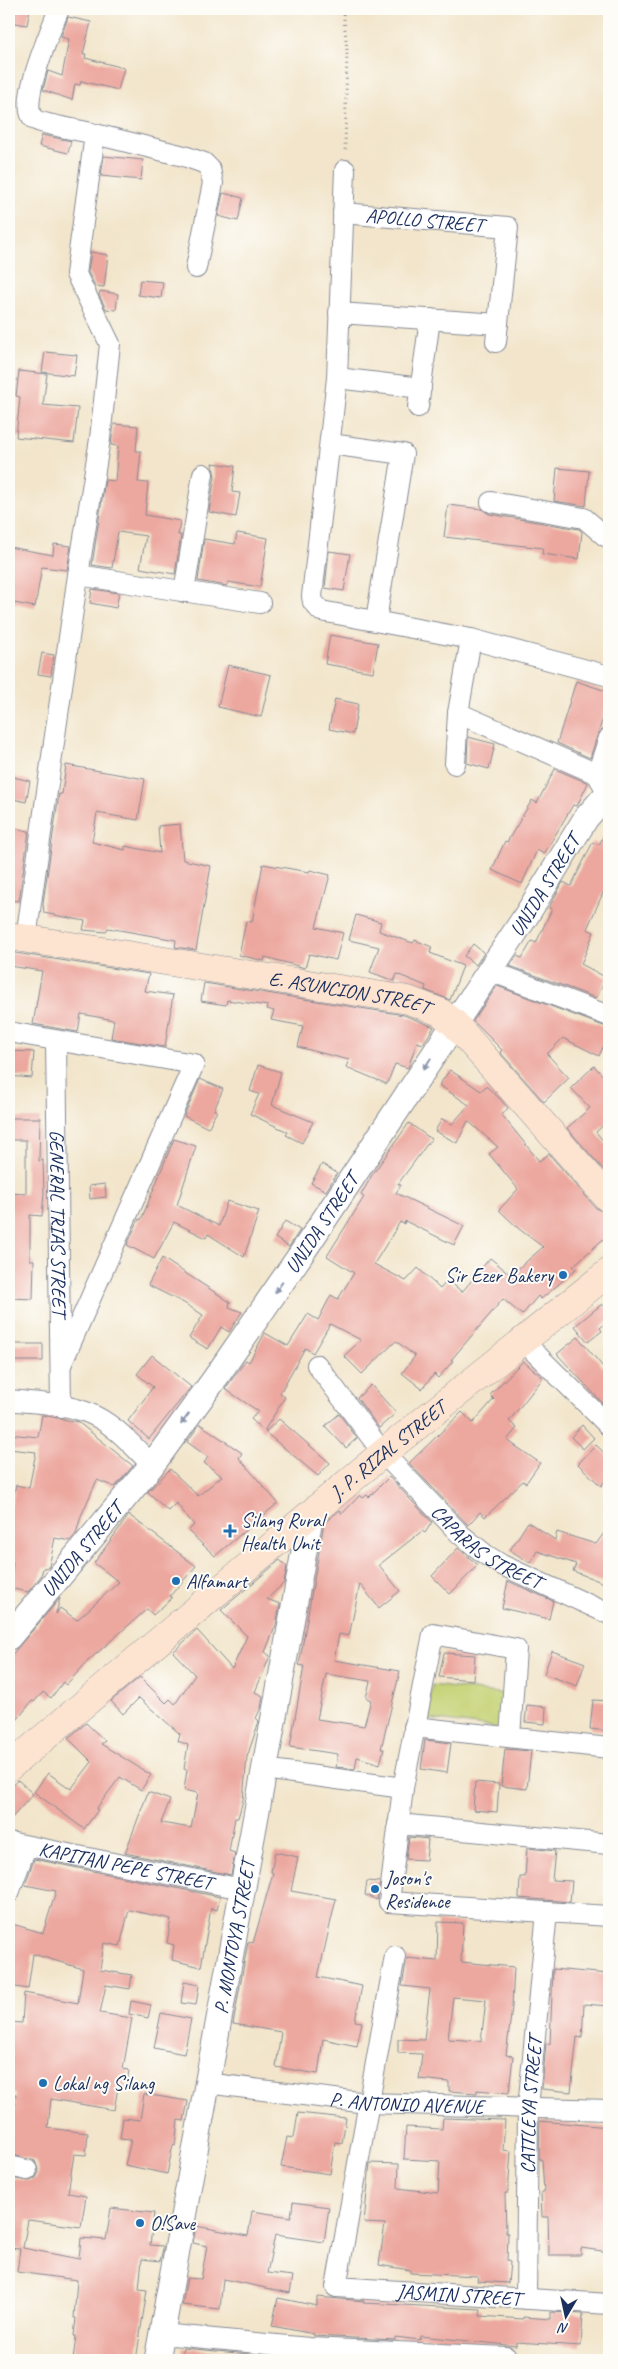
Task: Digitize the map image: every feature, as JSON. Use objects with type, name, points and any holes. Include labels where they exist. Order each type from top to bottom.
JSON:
[{"type":"main road","name":"E. ASUNCION STREET","points":[[17,937],[408,1000],[440,1012],[454,1024],[609,1199]]},
{"type":"main road","name":"J. P. RIZAL STREET","points":[[9,1767],[383,1453],[609,1272]]},
{"type":"street","points":[[59,9],[33,82],[28,107],[29,114],[37,121],[184,156],[204,163],[210,169],[213,183],[196,268]]},
{"type":"street","points":[[17,937],[100,439],[110,344],[76,274],[94,134]]},
{"type":"street","points":[[345,170],[337,378],[312,596],[313,602],[321,611],[471,639],[609,676]]},
{"type":"street","name":"APOLLO STREET","points":[[343,213],[508,227],[497,333],[430,319]]},
{"type":"street","points":[[337,378],[420,397],[430,319],[339,313]]},
{"type":"street","points":[[330,444],[402,454],[376,620]]},
{"type":"street","points":[[184,592],[203,474]]},
{"type":"street","points":[[491,502],[584,518],[605,536],[609,537]]},
{"type":"street","points":[[78,575],[260,603]]},
{"type":"street","points":[[455,764],[458,713],[471,639]]},
{"type":"street","points":[[458,713],[605,786],[609,738]]},
{"type":"street","name":"UNIDA STREET","points":[[9,1637],[152,1465],[306,1248],[526,916],[605,786]]},
{"type":"street","points":[[490,970],[609,1016]]},
{"type":"street","points":[[9,1032],[194,1064],[61,1365]]},
{"type":"street","name":"GENERAL TRIAS STREET","points":[[56,1041],[61,1407]]},
{"type":"street","points":[[523,1341],[609,1426]]},
{"type":"street","name":"CAPARAS STREET","points":[[317,1366],[383,1453],[460,1534],[502,1565],[609,1614]]},
{"type":"street","points":[[9,1400],[86,1412],[106,1422],[123,1435],[152,1465]]},
{"type":"street","name":"P. MONTOYA STREET","points":[[157,2360],[311,1513]]},
{"type":"street","points":[[510,1737],[516,1650],[433,1634],[403,1788],[390,1902],[609,1916]]},
{"type":"street","points":[[414,1727],[609,1748]]},
{"type":"street","points":[[264,1769],[403,1788]]},
{"type":"street","points":[[398,1824],[609,1844]]},
{"type":"street","points":[[9,1893],[18,1845]]},
{"type":"street","name":"KAPITAN PEPE STREET","points":[[18,1845],[242,1890]]},
{"type":"street","name":"CATTLEYA STREET","points":[[526,2299],[528,2108],[547,1912]]},
{"type":"street","points":[[367,2104],[395,1956]]},
{"type":"street","name":"P. ANTONIO AVENUE","points":[[206,2083],[367,2104],[609,2110]]},
{"type":"street","name":"JASMIN STREET","points":[[367,2104],[336,2288],[609,2304]]},
{"type":"street","points":[[162,2334],[309,2348],[506,2357]]},
{"type":"path","points":[[343,9],[347,50],[345,170]]},
{"type":"green space","points":[[432,1685],[506,1694],[502,1728],[428,1719]]},
{"type":"building","points":[[9,9],[30,9],[27,25],[9,22]]},
{"type":"building","points":[[68,17],[91,22],[83,54],[86,54],[85,58],[124,68],[118,90],[81,81],[80,85],[75,84],[72,100],[43,90],[48,71],[62,76],[69,39],[61,37]]},
{"type":"building","points":[[42,135],[71,141],[68,153],[39,146]]},
{"type":"building","points":[[104,156],[143,160],[141,180],[101,176]]},
{"type":"building","points":[[223,193],[243,198],[238,221],[218,216]]},
{"type":"building","points":[[91,252],[108,255],[104,287],[95,286],[88,272]]},
{"type":"building","points":[[140,280],[163,282],[161,298],[138,295]]},
{"type":"building","points":[[100,291],[118,294],[116,310],[106,309],[99,295]]},
{"type":"building","points":[[45,352],[77,355],[74,376],[42,372]]},
{"type":"building","points":[[19,371],[47,374],[43,405],[78,408],[74,443],[16,437],[20,397],[16,396]]},
{"type":"building","points":[[114,424],[138,426],[136,451],[141,451],[138,482],[148,483],[145,515],[180,521],[178,535],[181,535],[175,574],[140,568],[146,536],[118,532],[112,568],[92,565],[105,480],[115,481],[118,446],[111,445]]},
{"type":"building","points":[[212,463],[235,466],[232,492],[240,493],[236,517],[209,512],[215,476]]},
{"type":"building","points":[[557,468],[589,471],[586,506],[554,501]]},
{"type":"building","points":[[448,505],[482,509],[489,514],[579,529],[582,532],[579,559],[542,554],[543,548],[444,537]]},
{"type":"building","points":[[237,533],[268,538],[260,587],[228,582],[227,586],[198,581],[204,539],[235,544]]},
{"type":"building","points":[[54,544],[71,546],[67,570],[42,567],[35,607],[9,602],[9,547],[53,555]]},
{"type":"building","points":[[329,551],[350,554],[344,591],[325,588]]},
{"type":"building","points":[[92,589],[119,593],[116,608],[90,603]]},
{"type":"building","points":[[330,635],[378,643],[373,672],[325,664]]},
{"type":"building","points":[[42,653],[54,655],[51,676],[38,674]]},
{"type":"building","points":[[228,665],[271,675],[261,717],[218,707]]},
{"type":"building","points":[[576,681],[609,692],[609,700],[590,758],[557,743]]},
{"type":"building","points":[[335,699],[358,704],[353,734],[329,729]]},
{"type":"building","points":[[468,737],[495,744],[489,769],[467,763]]},
{"type":"building","points":[[66,765],[145,779],[138,820],[97,813],[92,842],[125,850],[125,846],[160,853],[158,826],[180,824],[183,860],[211,866],[196,950],[175,947],[176,940],[108,928],[106,932],[83,930],[85,921],[44,913],[43,903],[59,794],[62,794]]},
{"type":"building","points":[[555,769],[588,783],[577,806],[573,805],[544,854],[537,850],[522,884],[492,870],[505,841],[507,842],[532,800],[537,803]]},
{"type":"building","points":[[9,776],[30,781],[26,802],[9,798]]},
{"type":"building","points":[[609,825],[609,896],[603,893],[587,929],[594,932],[581,964],[607,978],[596,998],[510,966],[517,956],[522,958],[532,941],[536,943],[552,909],[549,908],[563,882],[571,886],[593,842],[599,845]]},
{"type":"building","points":[[13,828],[29,831],[19,901],[9,900],[9,850]]},
{"type":"building","points":[[263,864],[309,872],[310,870],[330,875],[316,927],[343,933],[336,960],[309,954],[305,968],[265,957],[264,961],[239,955],[246,921],[252,922]]},
{"type":"building","points":[[356,915],[381,922],[379,931],[413,943],[415,940],[432,947],[430,953],[463,966],[450,1000],[425,990],[426,986],[397,974],[394,981],[370,972],[379,947],[349,940]]},
{"type":"building","points":[[473,944],[484,953],[476,965],[464,956]]},
{"type":"building","points":[[9,952],[149,974],[145,991],[173,995],[165,1047],[111,1038],[114,1020],[81,1014],[78,1032],[33,1024],[42,971],[9,966]]},
{"type":"building","points":[[204,983],[404,1015],[434,1027],[423,1044],[417,1042],[408,1068],[395,1064],[387,1084],[346,1067],[349,1060],[298,1047],[303,1026],[271,1020],[274,1011],[267,1009],[268,1006],[227,1000],[226,1005],[201,1001]]},
{"type":"building","points":[[497,986],[609,1028],[609,1034],[599,1056],[563,1038],[547,1054],[569,1078],[544,1102],[500,1052],[502,1050],[473,1021]]},
{"type":"building","points":[[10,1051],[34,1052],[32,1078],[9,1076]]},
{"type":"building","points":[[258,1065],[281,1072],[272,1105],[313,1122],[302,1143],[286,1135],[288,1132],[250,1114],[259,1094],[250,1091]]},
{"type":"building","points":[[594,1066],[609,1082],[609,1120],[596,1132],[609,1148],[609,1176],[567,1128],[590,1108],[571,1088]]},
{"type":"building","points":[[450,1070],[481,1091],[486,1086],[498,1097],[508,1108],[502,1115],[539,1161],[549,1154],[597,1209],[609,1214],[609,1234],[573,1266],[576,1269],[541,1299],[538,1296],[522,1315],[503,1299],[438,1378],[434,1374],[422,1389],[402,1373],[415,1356],[396,1341],[362,1374],[344,1356],[361,1340],[330,1324],[313,1353],[305,1348],[280,1393],[285,1397],[264,1431],[251,1419],[258,1411],[225,1389],[246,1360],[249,1362],[265,1333],[288,1346],[308,1314],[318,1320],[331,1295],[338,1299],[354,1273],[327,1256],[364,1197],[361,1195],[372,1175],[409,1123],[431,1139],[398,1184],[401,1185],[396,1193],[464,1226],[454,1245],[405,1221],[404,1224],[400,1222],[374,1264],[406,1281],[418,1268],[440,1289],[448,1280],[462,1292],[490,1258],[511,1275],[543,1247],[519,1229],[499,1210],[518,1189],[489,1154],[498,1147],[468,1121],[457,1143],[435,1131],[442,1119],[452,1124],[469,1105],[439,1085]]},
{"type":"building","points":[[200,1079],[223,1089],[214,1110],[217,1111],[208,1128],[184,1116]]},
{"type":"building","points":[[11,1118],[40,1118],[39,1161],[43,1160],[44,1194],[42,1216],[30,1215],[30,1260],[34,1260],[33,1299],[9,1298],[9,1193],[26,1194],[26,1140],[10,1140]]},
{"type":"building","points":[[174,1139],[196,1146],[177,1205],[219,1226],[227,1201],[259,1211],[244,1257],[208,1234],[206,1238],[174,1222],[154,1259],[127,1245],[139,1219],[141,1220]]},
{"type":"building","points":[[322,1164],[337,1173],[326,1191],[311,1183]]},
{"type":"building","points":[[105,1184],[106,1197],[90,1199],[89,1186]]},
{"type":"building","points":[[285,1221],[300,1230],[289,1247],[275,1238]]},
{"type":"building","points":[[162,1258],[230,1302],[229,1307],[242,1312],[229,1332],[221,1327],[208,1349],[189,1338],[203,1315],[148,1285]]},
{"type":"building","points":[[602,1304],[609,1311],[609,1320],[600,1328],[602,1331],[588,1342],[575,1326]]},
{"type":"building","points":[[578,1337],[603,1367],[609,1361],[609,1410],[557,1354]]},
{"type":"building","points":[[12,1344],[43,1344],[43,1361],[13,1361]]},
{"type":"building","points":[[152,1355],[191,1387],[149,1439],[128,1421],[153,1387],[137,1374]]},
{"type":"building","points":[[523,1361],[543,1378],[509,1421],[517,1428],[507,1440],[540,1463],[526,1483],[523,1481],[485,1517],[480,1512],[468,1525],[409,1463],[462,1412],[473,1423],[494,1399],[490,1395]]},
{"type":"building","points":[[371,1385],[396,1413],[379,1428],[357,1398]]},
{"type":"building","points":[[339,1414],[357,1438],[346,1448],[325,1426]]},
{"type":"building","points":[[42,1415],[78,1422],[133,1466],[115,1487],[97,1480],[81,1516],[76,1534],[70,1541],[55,1538],[49,1567],[43,1568],[41,1576],[28,1592],[9,1588],[13,1562],[9,1561],[9,1514],[16,1485],[29,1488],[36,1452],[9,1449],[9,1434],[38,1437]]},
{"type":"building","points":[[279,1419],[330,1463],[318,1476],[265,1432]]},
{"type":"building","points":[[200,1424],[242,1453],[239,1458],[278,1503],[215,1556],[188,1531],[194,1525],[176,1503],[168,1511],[148,1492],[170,1469],[198,1496],[222,1476],[204,1463],[208,1457],[187,1442]]},
{"type":"building","points":[[582,1425],[594,1438],[583,1449],[571,1437]]},
{"type":"building","points":[[596,1445],[609,1457],[609,1476],[601,1486],[578,1464]]},
{"type":"building","points":[[389,1477],[432,1522],[425,1533],[422,1531],[379,1565],[400,1591],[379,1608],[360,1584],[349,1636],[339,1634],[334,1660],[400,1671],[381,1749],[384,1749],[380,1764],[357,1757],[355,1769],[336,1767],[338,1754],[290,1747],[304,1666],[299,1665],[324,1523],[340,1510],[342,1514],[360,1495],[363,1498],[367,1495],[369,1497]],"holes":[[[326,1674],[370,1681],[366,1698],[371,1700],[364,1726],[317,1719]]]},
{"type":"building","points":[[129,1515],[196,1566],[170,1596],[172,1598],[153,1615],[147,1609],[88,1661],[66,1685],[63,1682],[51,1698],[43,1692],[34,1702],[32,1701],[9,1730],[9,1658],[60,1598],[56,1614],[60,1608],[77,1620],[119,1582],[94,1563]]},
{"type":"building","points":[[528,1522],[555,1540],[557,1532],[596,1544],[609,1526],[609,1585],[573,1571],[576,1564],[537,1551],[530,1563],[510,1550]]},
{"type":"building","points":[[458,1548],[478,1565],[450,1594],[432,1576]]},
{"type":"building","points":[[280,1560],[287,1567],[284,1583],[267,1599],[280,1604],[276,1625],[265,1652],[270,1656],[255,1692],[263,1696],[261,1708],[256,1718],[259,1721],[247,1757],[243,1800],[238,1818],[235,1818],[229,1851],[235,1853],[231,1875],[125,1853],[148,1792],[170,1800],[161,1823],[191,1828],[198,1793],[184,1790],[187,1770],[184,1769],[188,1745],[178,1741],[180,1734],[139,1698],[123,1714],[111,1701],[140,1677],[166,1703],[170,1699],[175,1704],[195,1675],[173,1652],[197,1630],[232,1669],[247,1636],[221,1610]]},
{"type":"building","points":[[508,1581],[553,1601],[549,1619],[502,1608]]},
{"type":"building","points":[[552,1651],[585,1663],[577,1686],[544,1674]]},
{"type":"building","points":[[444,1653],[475,1655],[473,1680],[439,1677]]},
{"type":"building","points":[[593,1700],[609,1701],[609,1731],[590,1729]]},
{"type":"building","points":[[527,1705],[546,1707],[545,1724],[525,1722]]},
{"type":"building","points":[[86,1723],[105,1741],[101,1744],[151,1775],[141,1790],[120,1777],[96,1809],[98,1810],[84,1829],[34,1792],[48,1773],[71,1789],[92,1762],[68,1738]]},
{"type":"building","points":[[425,1740],[451,1743],[447,1773],[421,1769]]},
{"type":"building","points":[[505,1749],[531,1751],[527,1789],[501,1786]]},
{"type":"building","points":[[18,1780],[33,1794],[9,1821],[9,1790]]},
{"type":"building","points":[[475,1782],[499,1784],[497,1812],[473,1810]]},
{"type":"building","points":[[409,1837],[428,1839],[426,1860],[406,1859]]},
{"type":"building","points":[[527,1848],[555,1851],[552,1880],[572,1881],[570,1902],[519,1898],[520,1877],[525,1877]]},
{"type":"building","points":[[275,1852],[298,1857],[291,1891],[336,1899],[318,1977],[362,1986],[355,2021],[362,2022],[357,2046],[323,2039],[318,2074],[276,2067],[281,2032],[233,2024],[248,1942],[253,1943],[273,1873],[271,1872]]},
{"type":"building","points":[[34,1859],[220,1897],[217,1910],[211,1908],[201,1967],[172,1960],[174,1945],[167,1943],[171,1919],[129,1910],[120,1946],[104,1943],[100,1970],[132,1975],[130,1989],[106,1985],[100,2013],[132,2018],[123,2069],[129,2070],[126,2089],[118,2088],[114,2110],[51,2099],[48,2128],[88,2133],[86,2155],[74,2154],[68,2193],[86,2196],[81,2227],[28,2220],[23,2248],[79,2259],[81,2238],[106,2240],[111,2208],[154,2213],[150,2245],[163,2246],[163,2249],[160,2261],[142,2259],[139,2289],[147,2290],[136,2360],[73,2360],[76,2336],[74,2336],[76,2318],[74,2318],[77,2280],[17,2272],[20,2249],[9,2248],[9,2178],[30,2181],[36,2178],[39,2172],[35,2161],[9,2154],[9,2131],[12,2132],[16,2094],[9,2093],[9,2022],[22,2023],[24,1993],[78,2003],[83,1969],[33,1954],[28,1989],[9,1986],[9,1923],[43,1933],[56,1891],[25,1885]]},
{"type":"building","name":"Joson's Residence","points":[[367,1881],[380,1882],[377,1900],[365,1895]]},
{"type":"building","points":[[438,1922],[463,1923],[461,1962],[514,1967],[512,2007],[506,2055],[513,2056],[509,2093],[477,2090],[477,2093],[449,2091],[449,2082],[419,2079],[422,2054],[398,2053],[398,2039],[424,2040],[430,1989],[402,1986],[407,1958],[437,1961]],"holes":[[[453,1997],[486,2000],[481,2041],[448,2039]]]},
{"type":"building","points":[[553,1969],[609,1974],[609,2006],[584,2004],[582,2038],[577,2037],[571,2092],[542,2089],[546,2043],[550,2044]]},
{"type":"building","points":[[184,1982],[199,1985],[196,2005],[181,2003]]},
{"type":"building","points":[[131,2001],[151,2005],[148,2018],[129,2014]]},
{"type":"building","points":[[161,2013],[191,2019],[184,2054],[154,2048]]},
{"type":"building","points":[[144,2094],[188,2101],[184,2121],[178,2120],[175,2146],[173,2145],[167,2174],[125,2165],[131,2140],[120,2139],[123,2118],[140,2120]]},
{"type":"building","points":[[298,2113],[346,2118],[342,2143],[335,2142],[330,2174],[281,2167],[287,2137],[294,2138]]},
{"type":"building","points":[[443,2118],[505,2120],[503,2150],[511,2151],[508,2193],[505,2193],[506,2233],[508,2233],[507,2261],[510,2262],[508,2283],[477,2281],[478,2276],[410,2273],[410,2270],[379,2265],[385,2224],[364,2223],[370,2163],[399,2164],[398,2188],[438,2193],[440,2161],[404,2159],[406,2127],[442,2129]]},
{"type":"building","points":[[540,2121],[609,2127],[609,2252],[581,2248],[581,2255],[549,2255],[548,2217],[542,2217],[541,2192],[544,2192],[542,2160],[539,2159]]},
{"type":"building","points":[[293,2202],[329,2207],[324,2242],[275,2235],[267,2273],[293,2276],[290,2293],[223,2279],[220,2309],[182,2305],[187,2278],[201,2279],[207,2246],[193,2243],[196,2226],[248,2236],[252,2211],[291,2217]]},
{"type":"building","points":[[317,2297],[364,2301],[363,2303],[481,2309],[480,2316],[523,2319],[523,2317],[551,2319],[551,2312],[583,2314],[581,2346],[516,2342],[516,2346],[421,2336],[420,2340],[395,2337],[395,2340],[314,2336],[314,2334],[272,2326],[278,2298],[317,2306]]},
{"type":"building","points":[[183,2348],[249,2354],[249,2360],[181,2360]]},
{"type":"place","name":"Sir Ezer Bakery","points":[[563,1275]]},
{"type":"place","name":"Silang Rural Health Unit","points":[[230,1531]]},
{"type":"place","name":"Alfamart","points":[[176,1581]]},
{"type":"place","name":"Joson's Residence","points":[[375,1889]]},
{"type":"place","name":"Lokal ng Silang","points":[[43,2083]]},
{"type":"place","name":"O!Save","points":[[140,2223]]}]
